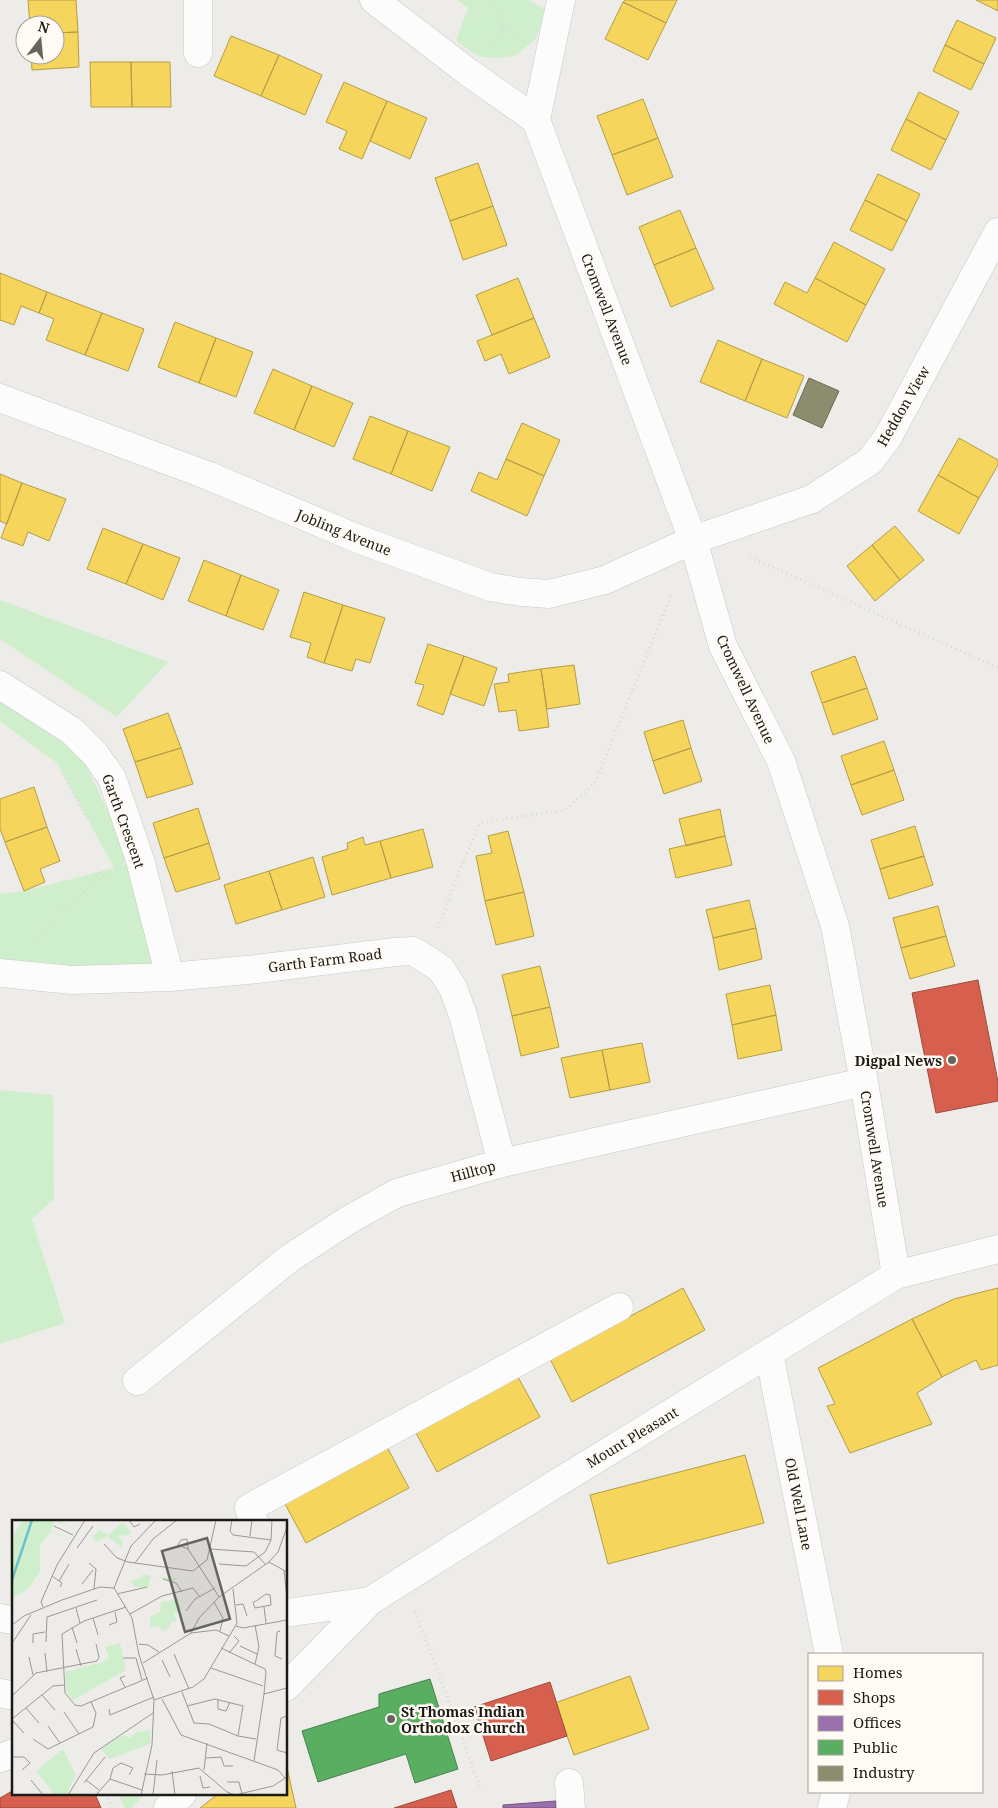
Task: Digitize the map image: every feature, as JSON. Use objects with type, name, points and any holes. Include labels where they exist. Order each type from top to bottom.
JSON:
[{"type":"street","points":[[198,0],[198,53]]},
{"type":"street","points":[[374,0],[468,72],[536,120],[561,0]]},
{"type":"street","name":"Cromwell Avenue","points":[[536,120],[699,538],[722,646],[781,761],[835,926],[864,1082],[896,1275]]},
{"type":"street","name":"Heddon View","points":[[699,538],[812,499],[870,461],[888,437],[996,242]]},
{"type":"street","name":"Jobling Avenue","points":[[0,398],[209,476],[361,540],[490,587],[549,594],[605,580],[699,538]]},
{"type":"street","name":"Garth Crescent","points":[[0,685],[72,731],[95,754],[112,778],[140,860],[170,976]]},
{"type":"street","name":"Garth Farm Road","points":[[4,973],[72,980],[170,976],[257,969],[413,951],[426,958],[441,970],[453,988],[502,1163]]},
{"type":"street","name":"Hilltop","points":[[137,1381],[290,1258],[350,1219],[397,1193],[502,1163],[864,1082]]},
{"type":"street","name":"Mount Pleasant","points":[[370,1601],[548,1488],[896,1275],[998,1249]]},
{"type":"street","points":[[253,1520],[249,1508],[619,1307]]},
{"type":"street","name":"Old Well Lane","points":[[769,1353],[829,1653]]},
{"type":"street","points":[[288,1609],[370,1601]]},
{"type":"street","points":[[288,1685],[370,1601]]},
{"type":"street","points":[[0,1758],[12,1754]]},
{"type":"street","points":[[832,1808],[836,1793]]},
{"type":"street","points":[[168,1808],[180,1796]]},
{"type":"path","points":[[468,72],[503,27],[492,0]]},
{"type":"path","points":[[426,958],[460,868],[480,823],[565,810],[595,783],[699,538],[998,668]]},
{"type":"path","points":[[62,772],[90,824]]},
{"type":"path","points":[[4,973],[65,906],[114,868]]},
{"type":"path","points":[[403,1581],[481,1790]]},
{"type":"path","points":[[106,1796],[112,1808]]},
{"type":"green space","points":[[457,0],[528,0],[546,10],[536,38],[517,55],[499,58],[480,57],[456,41],[468,8]]},
{"type":"green space","points":[[0,600],[168,662],[117,717],[0,639]]},
{"type":"green space","points":[[0,700],[81,755],[131,860],[119,866],[140,860],[170,977],[0,973],[0,894],[24,891],[114,868],[57,763],[0,721]]},
{"type":"green space","points":[[0,1090],[53,1095],[54,1199],[32,1219],[65,1323],[0,1344]]},
{"type":"green space","points":[[119,1796],[143,1796],[131,1808],[125,1808]]},
{"type":"building: Homes","points":[[28,0],[76,0],[78,32],[65,33],[65,15],[29,15]]},
{"type":"building: Homes","points":[[625,0],[677,0],[666,23],[623,2]]},
{"type":"building: Homes","points":[[976,0],[998,0],[998,11]]},
{"type":"building: Homes","points":[[623,2],[666,23],[648,60],[605,39]]},
{"type":"building: Homes","points":[[957,20],[996,38],[984,64],[945,45]]},
{"type":"building: Homes","points":[[78,32],[79,67],[32,70],[32,65],[65,65],[65,33]]},
{"type":"building: Homes","points":[[231,36],[279,55],[261,96],[214,76]]},
{"type":"building: Homes","points":[[945,45],[984,64],[971,90],[933,71]]},
{"type":"building: Homes","points":[[279,55],[322,75],[305,115],[261,96]]},
{"type":"building: Homes","points":[[90,62],[131,62],[132,107],[91,107]]},
{"type":"building: Homes","points":[[131,62],[170,62],[171,107],[132,107]]},
{"type":"building: Homes","points":[[344,82],[387,101],[362,159],[339,149],[347,131],[326,122]]},
{"type":"building: Homes","points":[[919,92],[959,112],[946,140],[906,119]]},
{"type":"building: Homes","points":[[643,99],[658,138],[612,155],[597,116]]},
{"type":"building: Homes","points":[[387,101],[427,118],[410,159],[370,141]]},
{"type":"building: Homes","points":[[906,119],[946,140],[931,170],[891,150]]},
{"type":"building: Homes","points":[[658,138],[673,177],[627,195],[612,155]]},
{"type":"building: Homes","points":[[478,163],[493,206],[450,221],[435,178]]},
{"type":"building: Homes","points":[[878,174],[920,194],[907,221],[865,200]]},
{"type":"building: Homes","points":[[865,200],[907,221],[892,251],[850,230]]},
{"type":"building: Homes","points":[[493,206],[507,245],[463,260],[450,221]]},
{"type":"building: Homes","points":[[680,210],[696,248],[654,265],[639,227]]},
{"type":"building: Homes","points":[[834,242],[885,269],[866,305],[815,278]]},
{"type":"building: Homes","points":[[696,248],[714,289],[671,307],[654,265]]},
{"type":"building: Homes","points":[[0,273],[47,292],[39,313],[21,306],[14,325],[0,320]]},
{"type":"building: Homes","points":[[518,278],[534,318],[492,335],[476,295]]},
{"type":"building: Homes","points":[[815,278],[866,305],[847,342],[774,304],[785,282],[807,293]]},
{"type":"building: Homes","points":[[47,292],[102,313],[85,355],[46,340],[54,319],[39,313]]},
{"type":"building: Homes","points":[[102,313],[144,329],[128,371],[85,355]]},
{"type":"building: Homes","points":[[534,318],[550,357],[509,374],[501,354],[485,361],[477,341]]},
{"type":"building: Homes","points":[[175,322],[216,338],[199,383],[158,367]]},
{"type":"building: Homes","points":[[216,338],[253,352],[236,397],[199,383]]},
{"type":"building: Homes","points":[[718,340],[762,359],[745,401],[700,382]]},
{"type":"building: Homes","points":[[762,359],[804,376],[787,418],[745,401]]},
{"type":"building: Homes","points":[[273,369],[312,386],[294,430],[254,413]]},
{"type":"building: Homes","points":[[312,386],[353,403],[334,447],[294,430]]},
{"type":"building: Homes","points":[[370,416],[408,431],[391,474],[353,459]]},
{"type":"building: Homes","points":[[522,423],[560,440],[544,476],[506,459]]},
{"type":"building: Homes","points":[[408,431],[450,447],[432,491],[391,474]]},
{"type":"building: Homes","points":[[959,438],[998,460],[998,465],[979,498],[938,475]]},
{"type":"building: Homes","points":[[506,459],[544,476],[527,516],[471,491],[479,472],[497,480]]},
{"type":"building: Homes","points":[[0,474],[22,483],[7,524],[0,521]]},
{"type":"building: Homes","points":[[938,475],[979,498],[959,534],[918,511]]},
{"type":"building: Homes","points":[[22,483],[66,499],[49,541],[28,532],[23,546],[1,538]]},
{"type":"building: Homes","points":[[895,526],[924,560],[900,580],[872,545]]},
{"type":"building: Homes","points":[[103,528],[143,544],[126,584],[87,569]]},
{"type":"building: Homes","points":[[143,544],[180,558],[163,600],[126,584]]},
{"type":"building: Homes","points":[[872,545],[900,580],[875,601],[847,566]]},
{"type":"building: Homes","points":[[204,560],[241,575],[226,616],[188,601]]},
{"type":"building: Homes","points":[[241,575],[279,590],[263,630],[226,616]]},
{"type":"building: Homes","points":[[304,592],[343,605],[324,663],[307,657],[311,643],[290,637]]},
{"type":"building: Homes","points":[[343,605],[385,618],[370,663],[356,659],[352,671],[324,663]]},
{"type":"building: Homes","points":[[428,644],[464,656],[443,715],[417,705],[424,685],[415,683]]},
{"type":"building: Homes","points":[[464,656],[497,668],[484,706],[450,694]]},
{"type":"building: Homes","points":[[855,656],[867,688],[822,703],[811,672]]},
{"type":"building: Homes","points":[[574,665],[580,704],[547,709],[541,669]]},
{"type":"building: Homes","points":[[541,669],[549,727],[519,731],[516,710],[499,712],[494,684],[509,682],[508,674]]},
{"type":"building: Homes","points":[[867,688],[878,719],[833,735],[822,703]]},
{"type":"building: Homes","points":[[168,713],[181,748],[135,762],[123,729]]},
{"type":"building: Homes","points":[[683,720],[691,748],[653,761],[644,732]]},
{"type":"building: Homes","points":[[884,741],[894,770],[851,785],[841,756]]},
{"type":"building: Homes","points":[[181,748],[193,784],[147,798],[135,762]]},
{"type":"building: Homes","points":[[691,748],[702,781],[664,794],[653,761]]},
{"type":"building: Homes","points":[[894,770],[904,800],[862,815],[851,785]]},
{"type":"building: Homes","points":[[34,787],[47,827],[5,842],[0,829],[0,799]]},
{"type":"building: Homes","points":[[198,808],[209,843],[164,858],[153,823]]},
{"type":"building: Homes","points":[[720,809],[725,836],[686,846],[679,819]]},
{"type":"building: Homes","points":[[915,826],[924,856],[880,869],[871,840]]},
{"type":"building: Homes","points":[[47,827],[60,861],[40,869],[45,882],[24,891],[5,842]]},
{"type":"building: Homes","points":[[423,829],[433,867],[391,878],[380,841]]},
{"type":"building: Homes","points":[[508,831],[524,892],[485,901],[476,856],[492,853],[488,836]]},
{"type":"building: Homes","points":[[725,836],[732,865],[676,878],[669,849]]},
{"type":"building: Homes","points":[[363,837],[365,845],[380,841],[391,878],[332,895],[322,857],[348,849],[347,843]]},
{"type":"building: Homes","points":[[209,843],[220,879],[176,892],[164,858]]},
{"type":"building: Homes","points":[[924,856],[933,885],[889,899],[880,869]]},
{"type":"building: Homes","points":[[313,857],[325,897],[282,910],[269,871]]},
{"type":"building: Homes","points":[[269,871],[282,910],[236,924],[224,885]]},
{"type":"building: Homes","points":[[524,892],[534,936],[496,945],[485,901]]},
{"type":"building: Homes","points":[[749,900],[756,928],[713,938],[706,910]]},
{"type":"building: Homes","points":[[938,906],[946,936],[901,948],[893,918]]},
{"type":"building: Homes","points":[[756,928],[762,959],[719,970],[713,938]]},
{"type":"building: Homes","points":[[946,936],[955,966],[910,979],[901,948]]},
{"type":"building: Homes","points":[[540,966],[550,1007],[512,1016],[502,975]]},
{"type":"building: Homes","points":[[770,985],[776,1015],[732,1025],[726,994]]},
{"type":"building: Homes","points":[[550,1007],[559,1047],[521,1056],[512,1016]]},
{"type":"building: Homes","points":[[776,1015],[782,1050],[738,1059],[732,1025]]},
{"type":"building: Homes","points":[[642,1043],[650,1082],[610,1090],[602,1050]]},
{"type":"building: Homes","points":[[602,1050],[610,1090],[570,1098],[561,1058]]},
{"type":"building: Homes","points":[[683,1288],[705,1330],[572,1402],[550,1359]]},
{"type":"building: Homes","points":[[998,1288],[998,1365],[981,1370],[976,1360],[942,1377],[912,1319],[954,1299]]},
{"type":"building: Homes","points":[[912,1319],[942,1377],[917,1393],[932,1424],[850,1453],[827,1406],[835,1404],[818,1368]]},
{"type":"building: Homes","points":[[518,1377],[540,1417],[437,1472],[415,1431]]},
{"type":"building: Homes","points":[[387,1447],[409,1488],[306,1543],[284,1502]]},
{"type":"building: Homes","points":[[745,1455],[764,1523],[608,1564],[590,1495]]},
{"type":"building: Homes","points":[[630,1676],[649,1729],[574,1755],[555,1703]]},
{"type":"building: Homes","points":[[288,1772],[296,1808],[200,1808],[215,1796],[288,1796]]},
{"type":"building: Shops","points":[[978,980],[998,1082],[998,1101],[936,1113],[912,993]]},
{"type":"building: Shops","points":[[550,1682],[567,1736],[491,1761],[474,1707]]},
{"type":"building: Shops","points":[[451,1790],[457,1808],[394,1808]]},
{"type":"building: Shops","points":[[12,1791],[12,1796],[96,1796],[101,1808],[0,1808],[0,1798]]},
{"type":"building: Offices","points":[[556,1801],[556,1808],[503,1808],[503,1805]]},
{"type":"building: Public","name":"St Thomas Indian Orthodox Church","points":[[430,1679],[458,1769],[415,1783],[406,1754],[318,1782],[302,1731],[379,1707],[379,1694]]},
{"type":"building: Industry","points":[[809,378],[839,391],[822,428],[793,415]]},
{"type":"place","name":"Digpal News","points":[[952,1060]]},
{"type":"place","name":"St Thomas Indian Orthodox Church","points":[[391,1719]]}]
